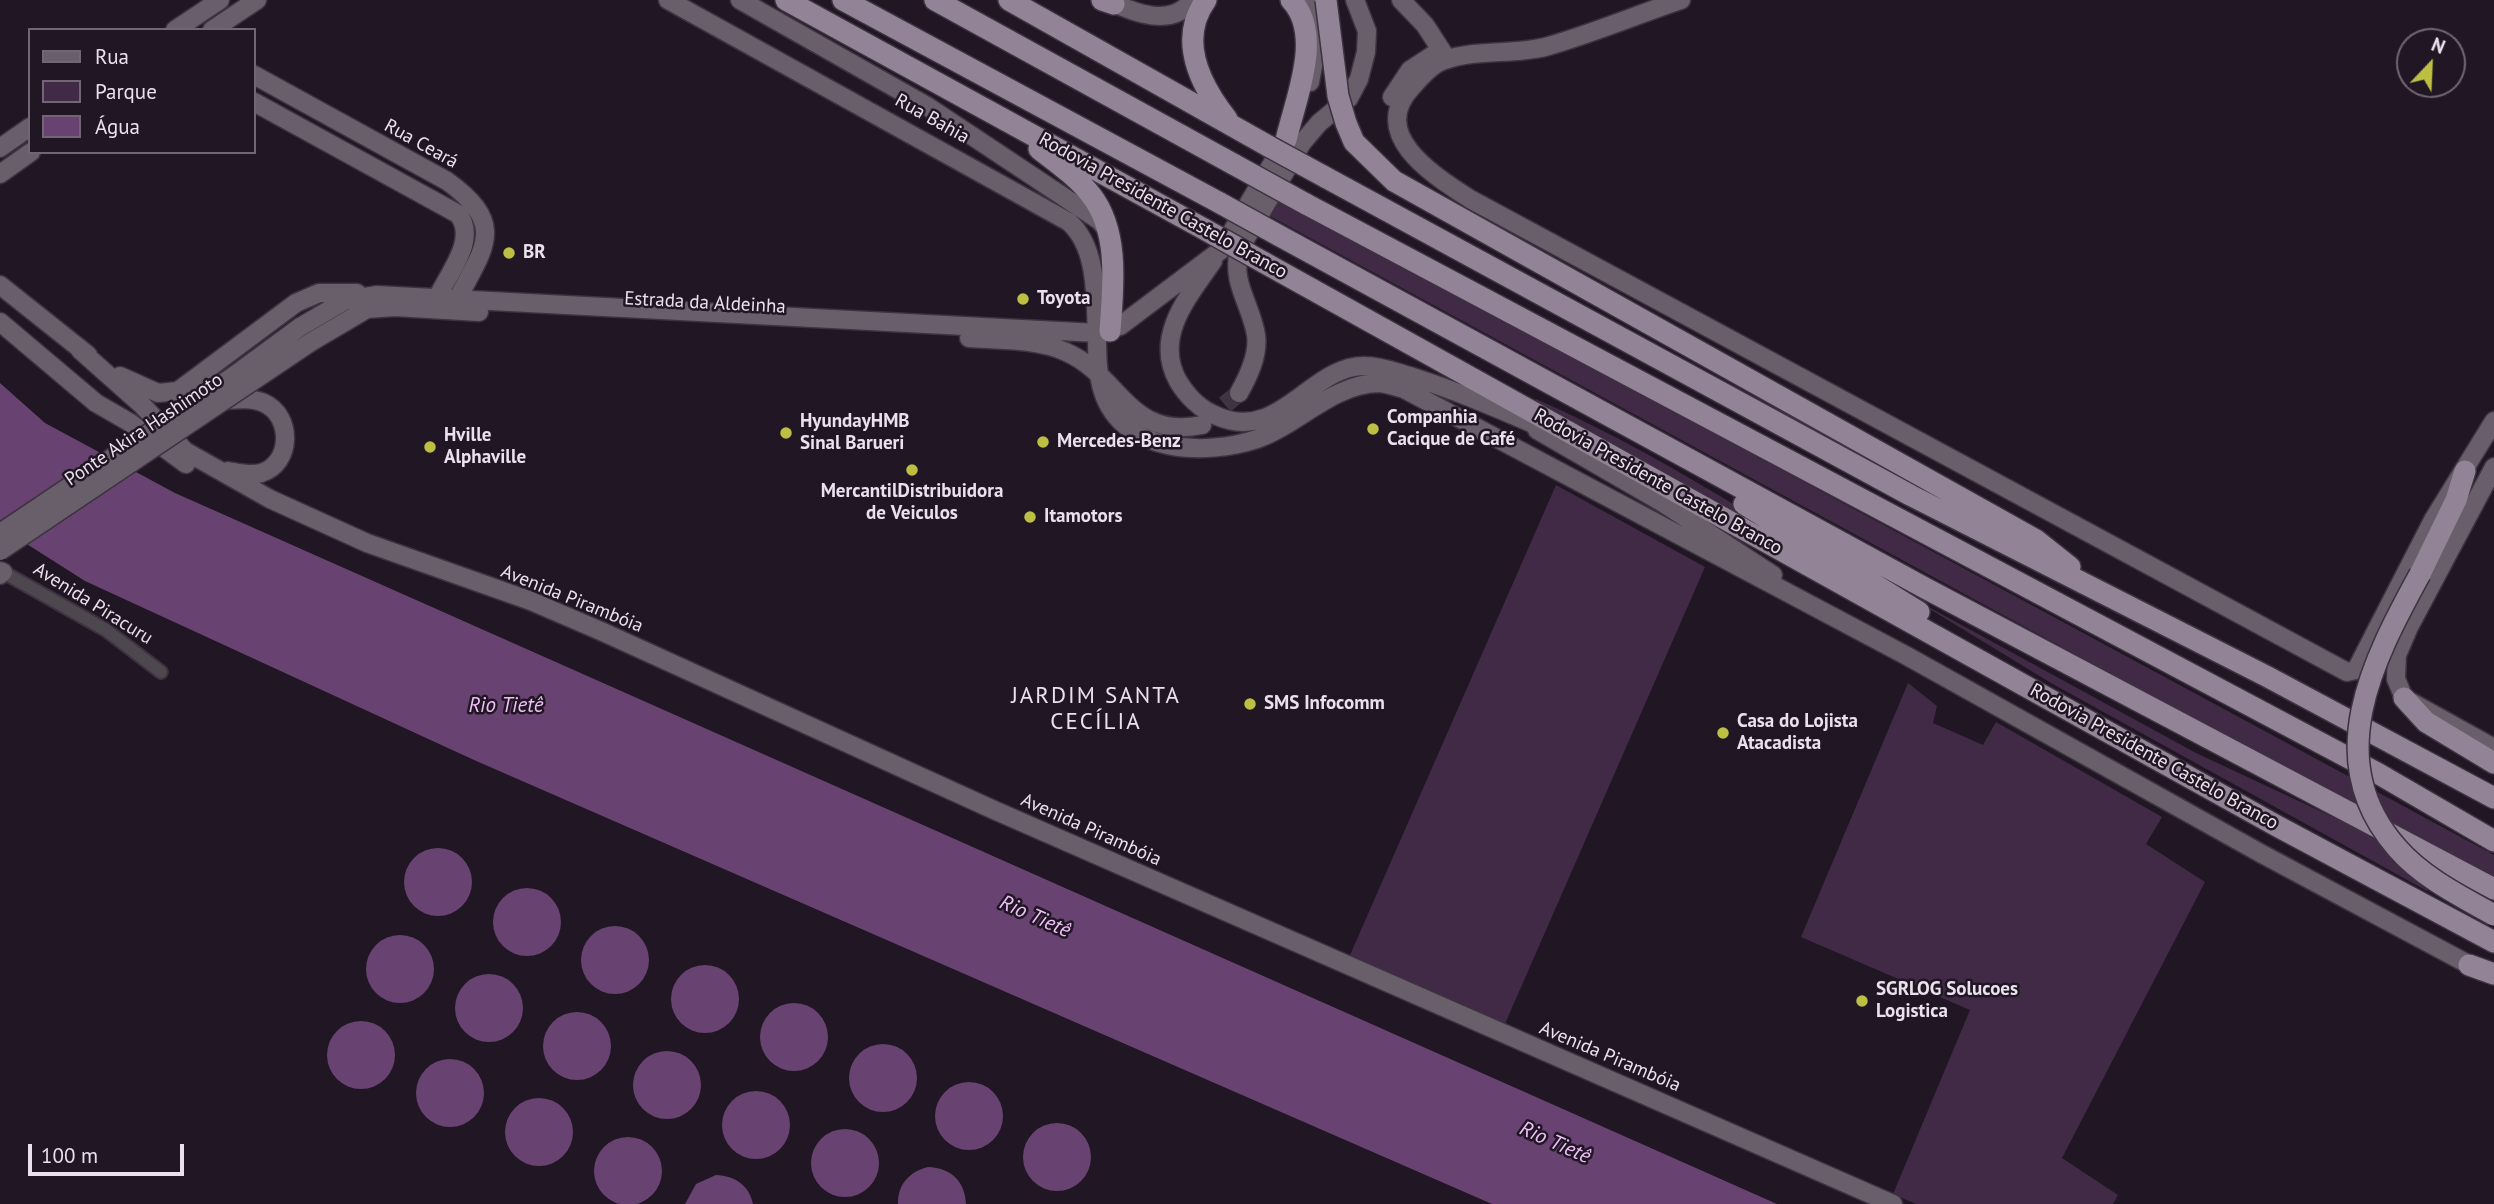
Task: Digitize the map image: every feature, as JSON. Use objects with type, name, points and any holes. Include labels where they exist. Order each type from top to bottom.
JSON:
[{"type":"highway","name":"Rodovia Presidente Castelo Branco","points":[[786,0],[991,110],[2277,826],[2494,942]]},
{"type":"highway","name":"Rodovia Presidente Castelo Branco","points":[[844,0],[1926,588],[2494,889]]},
{"type":"highway","points":[[935,0],[1306,204],[2342,755],[2494,841]]},
{"type":"highway","points":[[1009,0],[1239,130],[1910,495],[2086,584],[2494,799]]},
{"type":"highway","points":[[1206,0],[1197,17],[1193,33],[1196,65],[1204,88],[1239,130]]},
{"type":"highway","points":[[1286,140],[1304,66],[1306,39],[1298,10],[1291,0]]},
{"type":"highway","points":[[1326,0],[1338,96],[1346,122],[1354,142],[1394,181],[2036,540],[2060,557],[2086,584]]},
{"type":"highway","points":[[991,110],[1078,181],[1101,211],[1109,233],[1103,332]]},
{"type":"highway","points":[[1593,406],[1691,471],[1923,615],[2199,772],[2277,826]]},
{"type":"highway","points":[[2465,471],[2456,500],[2371,670],[2358,725],[2359,756],[2365,789],[2377,819],[2396,848],[2431,878],[2494,915]]},
{"type":"highway","points":[[2404,698],[2426,722],[2494,763]]},
{"type":"highway","points":[[2472,829],[2494,833]]},
{"type":"highway","points":[[2469,965],[2494,977]]},
{"type":"main road","points":[[178,28],[220,0]]},
{"type":"main road","points":[[214,28],[235,6],[257,0]]},
{"type":"main road","name":"Rua Bahia","points":[[668,0],[1069,222],[1084,240],[1089,257],[1103,332],[1100,372],[1104,393],[1114,412],[1131,429],[1152,441],[1198,449],[1257,439],[1344,392],[1379,383],[1404,389],[1827,614]]},
{"type":"main road","points":[[740,0],[927,106],[1100,221],[1109,233]]},
{"type":"main road","points":[[1108,1],[1151,16],[1166,16],[1192,0]]},
{"type":"main road","points":[[1309,0],[1316,23],[1317,58],[1307,92],[1286,140],[1221,250],[1177,314],[1170,346],[1177,379],[1189,396],[1214,415],[1245,423],[1270,416],[1337,373],[1364,366],[1382,368],[1505,411],[1663,485]]},
{"type":"main road","points":[[1239,393],[1256,348],[1251,320],[1237,280],[1235,266],[1238,250],[1302,143],[1319,123],[1349,99],[1359,79],[1366,52],[1367,31],[1355,0]]},
{"type":"main road","points":[[1401,0],[1419,18],[1445,55]]},
{"type":"main road","points":[[1509,244],[1424,180],[1398,152],[1388,132],[1388,112],[1400,83],[1417,65],[1445,55],[1551,45],[1681,0]]},
{"type":"main road","points":[[1445,55],[1408,91],[1398,114],[1401,140],[1436,177],[1527,230],[2347,672],[2356,670],[2433,520],[2494,421]]},
{"type":"main road","name":"Rua Ceará","points":[[256,76],[447,181],[479,210],[486,232],[484,246],[455,304]]},
{"type":"main road","points":[[256,103],[441,202],[465,223],[465,240],[435,302]]},
{"type":"main road","points":[[0,148],[28,128]]},
{"type":"main road","points":[[339,148],[351,128]]},
{"type":"main road","points":[[0,174],[28,154]]},
{"type":"main road","points":[[1103,332],[1221,250]]},
{"type":"main road","points":[[0,285],[80,349],[130,394],[185,451],[212,469],[270,499]]},
{"type":"main road","points":[[80,349],[130,382],[167,394],[178,391],[308,297],[346,292],[377,295]]},
{"type":"main road","name":"Estrada da Aldeinha","points":[[306,335],[346,300],[377,295],[455,304],[960,337],[1058,349],[1100,372]]},
{"type":"main road","name":"Estrada da Aldeinha","points":[[306,335],[367,309],[435,302]]},
{"type":"main road","name":"Estrada da Aldeinha","points":[[455,304],[1103,332]]},
{"type":"main road","points":[[0,322],[96,403],[129,422],[206,477],[243,493],[270,499]]},
{"type":"main road","points":[[1058,349],[1068,332]]},
{"type":"main road","name":"Ponte Akira Hashimoto","points":[[0,551],[226,400],[306,335]]},
{"type":"main road","name":"Ponte Akira Hashimoto","points":[[0,533],[232,377],[306,335]]},
{"type":"main road","points":[[59,371],[107,406],[120,407],[130,394]]},
{"type":"main road","points":[[1100,372],[1121,399],[1143,418],[1171,429],[1202,425]]},
{"type":"main road","points":[[212,469],[261,473],[278,462],[286,441],[281,418],[269,406],[251,400],[226,400]]},
{"type":"main road","points":[[1505,411],[1745,555],[1827,614],[2469,965]]},
{"type":"main road","points":[[2494,467],[2397,654],[2396,680],[2404,698],[2494,748]]},
{"type":"main road","points":[[2460,528],[2494,491]]},
{"type":"main road","name":"Avenida Pirambóia","points":[[270,499],[367,542],[531,601],[603,632],[1006,816],[1893,1204]]},
{"type":"street","name":"Avenida Piracuru","points":[[1,573],[106,630],[161,673]]},
{"type":"green space","points":[[1275,196],[2494,855],[2494,882],[1266,214]]},
{"type":"green space","points":[[1536,399],[1590,424],[1697,482],[1953,642],[1533,404]]},
{"type":"green space","points":[[1556,485],[1705,567],[1504,1026],[1350,955]]},
{"type":"green space","points":[[1905,594],[2196,753],[2350,825],[2439,873],[2427,891],[2051,683]]},
{"type":"green space","points":[[1908,683],[1937,706],[1933,723],[1983,745],[1996,722],[2162,817],[2146,844],[2205,882],[2062,1158],[2118,1195],[2113,1204],[1916,1204],[1893,1194],[1970,1010],[1801,937]]},
{"type":"water","name":"Rio Tietê","points":[[0,383],[45,423],[175,493],[1777,1204],[1492,1204],[474,760],[85,581],[0,527]]},
{"type":"water","points":[[445,848],[466,863],[472,875],[470,895],[462,906],[445,916],[431,916],[414,906],[406,895],[404,875],[414,858],[425,850]]},
{"type":"water","points":[[534,888],[555,903],[561,915],[559,935],[551,946],[534,956],[520,956],[503,946],[495,935],[493,915],[503,898],[514,890]]},
{"type":"water","points":[[622,926],[643,941],[649,953],[647,973],[639,984],[622,994],[608,994],[591,984],[583,973],[581,953],[591,936],[602,928]]},
{"type":"water","points":[[407,935],[428,950],[434,962],[432,982],[424,993],[407,1003],[393,1003],[376,993],[368,982],[366,962],[376,945],[387,937]]},
{"type":"water","points":[[712,965],[733,980],[739,992],[737,1012],[729,1023],[712,1033],[698,1033],[681,1023],[673,1012],[671,992],[681,975],[692,967]]},
{"type":"water","points":[[496,974],[517,989],[523,1001],[521,1021],[513,1032],[496,1042],[482,1042],[465,1032],[457,1021],[455,1001],[465,984],[476,976]]},
{"type":"water","points":[[787,1003],[801,1003],[813,1008],[823,1018],[828,1037],[823,1056],[813,1066],[801,1071],[787,1071],[775,1066],[765,1056],[760,1044],[760,1030],[765,1018],[775,1008]]},
{"type":"water","points":[[584,1012],[605,1027],[611,1039],[609,1059],[601,1070],[584,1080],[570,1080],[553,1070],[545,1059],[543,1039],[553,1022],[564,1014]]},
{"type":"water","points":[[368,1021],[389,1036],[395,1048],[393,1068],[385,1079],[368,1089],[354,1089],[337,1079],[329,1068],[327,1048],[337,1031],[348,1023]]},
{"type":"water","points":[[876,1044],[890,1044],[902,1049],[912,1059],[917,1078],[912,1097],[902,1107],[890,1112],[876,1112],[864,1107],[854,1097],[849,1085],[849,1071],[854,1059],[864,1049]]},
{"type":"water","points":[[674,1051],[695,1066],[701,1078],[699,1098],[691,1109],[674,1119],[660,1119],[643,1109],[635,1098],[633,1078],[643,1061],[654,1053]]},
{"type":"water","points":[[457,1059],[478,1074],[484,1086],[482,1106],[474,1117],[457,1127],[443,1127],[426,1117],[418,1106],[416,1086],[426,1069],[437,1061]]},
{"type":"water","points":[[976,1082],[997,1097],[1003,1109],[1001,1129],[993,1140],[976,1150],[962,1150],[945,1140],[937,1129],[935,1109],[945,1092],[956,1084]]},
{"type":"water","points":[[763,1091],[784,1106],[790,1118],[788,1138],[780,1149],[763,1159],[749,1159],[732,1149],[724,1138],[722,1118],[732,1101],[743,1093]]},
{"type":"water","points":[[546,1098],[567,1113],[573,1125],[571,1145],[563,1156],[546,1166],[532,1166],[515,1156],[507,1145],[505,1125],[515,1108],[526,1100]]},
{"type":"water","points":[[1064,1123],[1085,1138],[1091,1150],[1089,1170],[1081,1181],[1064,1191],[1050,1191],[1033,1181],[1025,1170],[1023,1150],[1033,1133],[1044,1125]]},
{"type":"water","points":[[852,1129],[873,1144],[879,1156],[877,1176],[869,1187],[852,1197],[838,1197],[821,1187],[813,1176],[811,1156],[821,1139],[832,1131]]},
{"type":"water","points":[[635,1137],[656,1152],[662,1164],[660,1184],[652,1195],[635,1205],[621,1205],[604,1195],[596,1184],[594,1164],[604,1147],[615,1139]]},
{"type":"water","points":[[928,1167],[944,1170],[955,1177],[963,1189],[966,1204],[898,1204],[900,1190],[906,1180],[915,1172]]},
{"type":"water","points":[[716,1175],[729,1177],[740,1183],[745,1187],[753,1204],[685,1204],[696,1184]]},
{"type":"tunnel","points":[[1204,422],[1239,393]]},
{"type":"place","name":"BR","points":[[509,253]]},
{"type":"place","name":"Toyota","points":[[1023,299]]},
{"type":"place","name":"Companhia Cacique de Café","points":[[1373,429]]},
{"type":"place","name":"HyundayHMB Sinal Barueri","points":[[786,433]]},
{"type":"place","name":"Mercedes-Benz","points":[[1043,442]]},
{"type":"place","name":"Hville Alphaville","points":[[430,447]]},
{"type":"place","name":"MercantilDistribuidora de Veiculos","points":[[912,470]]},
{"type":"place","name":"Itamotors","points":[[1030,517]]},
{"type":"place","name":"SMS Infocomm","points":[[1250,704]]},
{"type":"place","name":"Casa do Lojista Atacadista","points":[[1723,733]]},
{"type":"place","name":"SGRLOG Solucoes Logistica","points":[[1862,1001]]},
{"type":"district","name":"JARDIM SANTA CECÍLIA","points":[[1096,709]]}]
